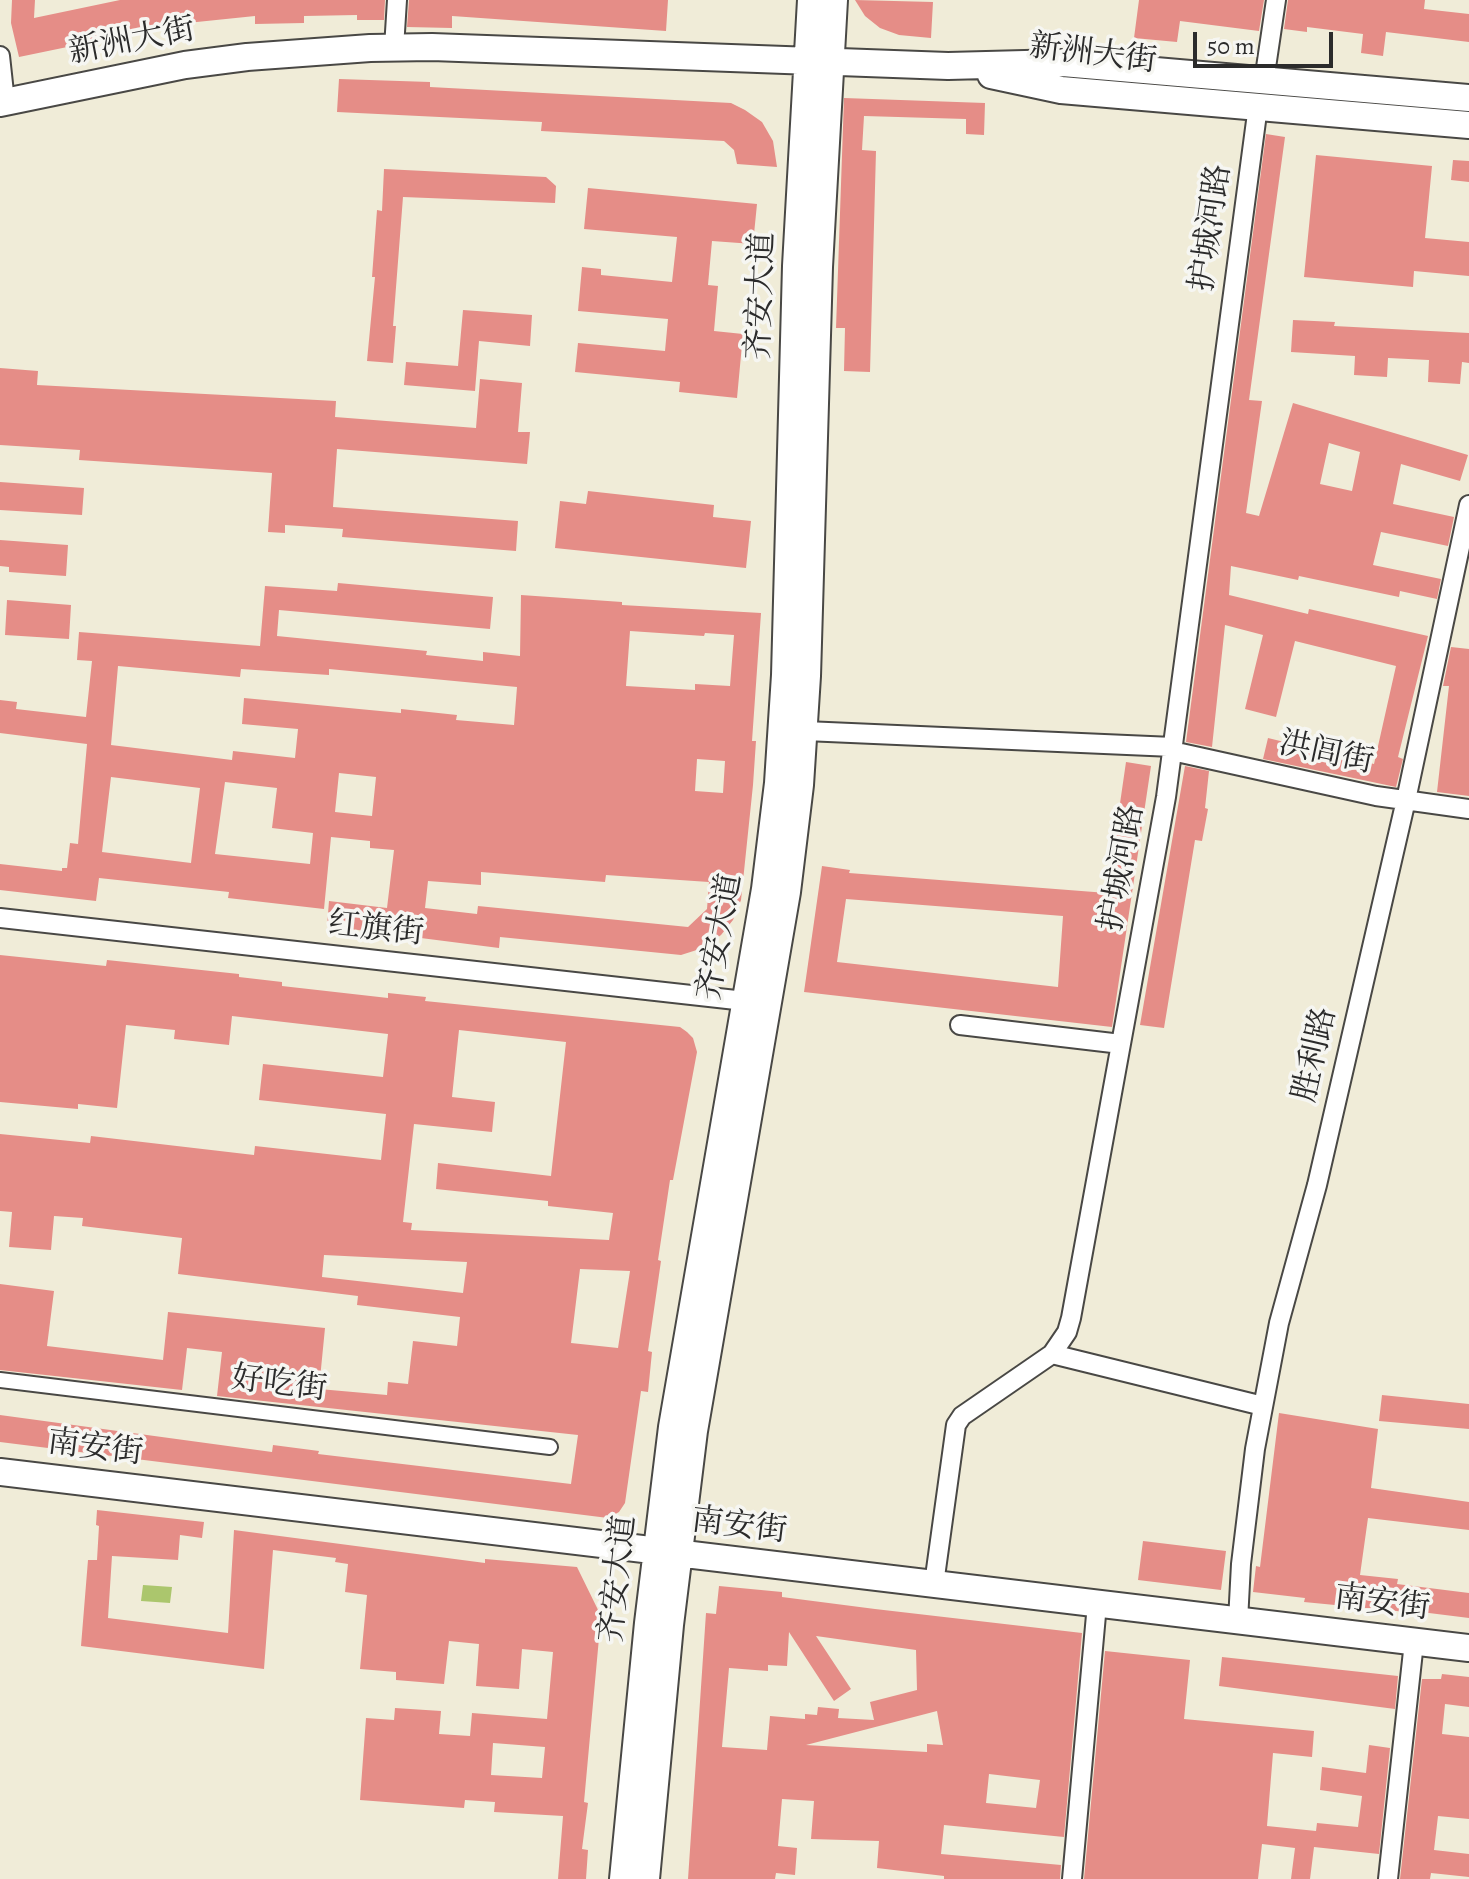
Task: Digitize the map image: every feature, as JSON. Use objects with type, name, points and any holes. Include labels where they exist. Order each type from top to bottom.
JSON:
[{"type":"main road","name":"齐安大道","points":[[623,1879],[667,1552],[709,1335],[796,826],[805,731],[819,267],[819,61],[811,0]]},
{"type":"main road","name":"齐安大道","points":[[646,1879],[667,1552],[687,1331],[772,837],[783,729],[796,266],[819,61],[834,0]]},
{"type":"main road","name":"新洲大街","points":[[2,102],[185,65],[293,53],[394,48],[493,48],[948,66],[1061,90],[1469,98]]},
{"type":"main road","name":"新洲大街","points":[[1261,94],[1469,125]]},
{"type":"main road","name":"南安街","points":[[0,1472],[1469,1648]]},
{"type":"street","points":[[394,48],[397,0]]},
{"type":"street","name":"护城河路","points":[[934,1584],[956,1425],[962,1416],[1052,1354],[1067,1332],[1071,1318],[1172,749],[1276,0]]},
{"type":"street","points":[[0,56],[2,102]]},
{"type":"street","name":"胜利路","points":[[1238,1621],[1247,1506],[1279,1323],[1317,1185],[1406,800],[1469,505]]},
{"type":"street","name":"洪闾街","points":[[805,731],[1172,749],[1406,800],[1469,809]]},
{"type":"street","name":"红旗街","points":[[0,918],[745,1001]]},
{"type":"street","points":[[960,1025],[1121,1044]]},
{"type":"street","points":[[1052,1354],[1263,1406]]},
{"type":"street","name":"好吃街","points":[[0,1380],[550,1447]]},
{"type":"street","points":[[1072,1879],[1097,1604]]},
{"type":"street","points":[[1388,1879],[1414,1642]]},
{"type":"green space","points":[[143,1585],[172,1587],[170,1603],[141,1601]]},
{"type":"building","points":[[12,0],[35,0],[34,18],[120,0],[385,0],[384,20],[357,20],[357,15],[304,16],[304,23],[255,24],[255,16],[158,26],[19,57],[11,23]]},
{"type":"building","points":[[409,0],[668,0],[666,31],[452,16],[452,28],[407,27]]},
{"type":"building","points":[[855,0],[933,2],[931,38],[899,35],[880,28],[865,16]]},
{"type":"building","points":[[1139,0],[1264,0],[1259,31],[1180,21],[1177,42],[1134,38]]},
{"type":"building","points":[[1288,0],[1425,0],[1424,9],[1469,14],[1469,42],[1386,32],[1383,56],[1361,53],[1363,34],[1307,27],[1307,32],[1284,29]]},
{"type":"building","points":[[339,79],[430,82],[430,87],[731,103],[762,122],[773,141],[777,167],[737,164],[734,150],[724,141],[541,131],[542,122],[337,112]]},
{"type":"building","points":[[844,98],[985,103],[984,135],[966,134],[966,119],[864,116],[862,150],[876,151],[870,372],[844,371],[845,328],[836,328]]},
{"type":"building","points":[[1266,134],[1285,137],[1249,400],[1262,401],[1246,513],[1259,516],[1293,403],[1468,455],[1460,481],[1401,464],[1393,504],[1454,517],[1448,546],[1381,532],[1373,565],[1441,579],[1437,599],[1400,591],[1399,597],[1299,576],[1298,580],[1231,566],[1229,595],[1308,614],[1309,609],[1428,636],[1398,757],[1403,759],[1396,787],[1263,759],[1268,738],[1374,764],[1396,666],[1295,641],[1276,717],[1245,709],[1263,635],[1225,625],[1212,747],[1186,742]],"holes":[[[1329,443],[1360,452],[1352,491],[1320,484]]]},
{"type":"building","points":[[1316,155],[1432,166],[1425,238],[1469,242],[1469,276],[1414,271],[1413,287],[1304,277]]},
{"type":"building","points":[[1453,160],[1469,161],[1469,182],[1451,180]]},
{"type":"building","points":[[384,169],[546,177],[556,186],[555,203],[403,197],[393,363],[367,361],[375,277],[372,277],[377,210],[382,211]]},
{"type":"building","points":[[588,188],[757,204],[753,244],[712,241],[708,285],[718,286],[714,331],[743,334],[737,398],[679,392],[680,382],[575,372],[578,343],[665,351],[668,319],[578,311],[582,267],[601,269],[601,275],[672,282],[677,237],[584,229]]},
{"type":"building","points":[[463,310],[532,315],[530,346],[479,341],[475,391],[404,385],[406,362],[458,366]]},
{"type":"building","points":[[1293,320],[1335,322],[1334,326],[1469,333],[1469,363],[1462,362],[1460,384],[1428,382],[1429,360],[1388,358],[1387,377],[1354,375],[1355,356],[1291,352]]},
{"type":"building","points":[[0,368],[38,371],[37,385],[336,401],[335,417],[476,428],[480,379],[522,383],[518,432],[530,432],[527,464],[337,449],[333,507],[518,521],[516,551],[342,537],[343,529],[285,525],[285,533],[268,532],[272,473],[79,460],[80,450],[0,445]]},
{"type":"building","points":[[0,482],[84,488],[82,515],[0,510]]},
{"type":"building","points":[[588,491],[714,505],[713,517],[751,521],[746,568],[555,548],[560,501],[586,504]]},
{"type":"building","points":[[0,540],[68,545],[66,576],[9,572],[9,567],[0,566]]},
{"type":"building","points":[[338,583],[493,597],[490,629],[279,610],[277,636],[427,651],[426,655],[483,661],[483,652],[520,656],[521,595],[622,602],[622,605],[761,613],[752,741],[756,741],[753,785],[741,900],[733,920],[721,935],[703,948],[681,955],[500,937],[499,948],[327,926],[329,901],[387,908],[394,850],[370,848],[370,841],[331,837],[324,909],[228,898],[229,892],[99,878],[96,901],[0,890],[0,864],[62,871],[62,868],[67,868],[70,843],[78,844],[87,744],[0,733],[0,700],[17,702],[16,709],[86,717],[92,661],[77,660],[79,632],[260,646],[265,586],[337,591]],"holes":[[[630,631],[734,635],[730,686],[695,684],[695,690],[626,686]],[[118,666],[240,677],[241,669],[329,675],[329,669],[517,687],[514,725],[456,720],[457,715],[401,709],[401,713],[244,698],[242,724],[298,729],[295,758],[233,751],[232,760],[111,745]],[[697,759],[725,761],[723,793],[695,791]],[[339,773],[376,777],[372,816],[335,812]],[[111,777],[200,788],[191,863],[102,852]],[[225,782],[277,788],[272,828],[313,833],[310,864],[215,854]],[[481,872],[605,882],[606,875],[709,882],[707,909],[688,927],[478,906],[477,914],[425,908],[428,881],[481,885]]]},
{"type":"building","points":[[7,600],[71,605],[69,639],[5,635]]},
{"type":"building","points":[[1451,647],[1469,649],[1469,796],[1437,792],[1449,686],[1443,686]]},
{"type":"building","points":[[1126,762],[1151,766],[1112,1027],[804,992],[822,866],[850,870],[849,873],[1107,893]],"holes":[[[846,899],[1063,916],[1058,987],[837,962]]]},
{"type":"building","points":[[1185,766],[1209,771],[1205,808],[1208,809],[1202,841],[1195,840],[1164,1028],[1140,1025]]},
{"type":"building","points":[[0,955],[106,966],[107,960],[239,974],[239,977],[282,982],[282,986],[388,998],[388,993],[426,997],[425,1001],[680,1027],[693,1038],[697,1052],[673,1180],[670,1180],[648,1351],[652,1352],[648,1392],[641,1391],[625,1503],[619,1512],[608,1518],[0,1442],[0,1415],[272,1452],[273,1445],[319,1451],[318,1454],[571,1484],[578,1435],[217,1396],[222,1352],[187,1348],[182,1390],[0,1370],[0,1284],[54,1291],[47,1346],[163,1360],[168,1312],[325,1328],[319,1389],[387,1395],[388,1382],[408,1384],[413,1341],[457,1346],[460,1317],[357,1305],[358,1296],[178,1274],[182,1238],[82,1226],[83,1218],[54,1216],[51,1250],[9,1247],[12,1212],[0,1211],[0,1134],[90,1143],[91,1136],[254,1155],[255,1146],[381,1160],[386,1114],[259,1100],[263,1064],[383,1077],[388,1034],[232,1016],[229,1045],[174,1039],[175,1030],[126,1025],[117,1108],[78,1104],[78,1109],[0,1102]],"holes":[[[459,1030],[566,1042],[551,1176],[438,1163],[436,1189],[548,1201],[548,1206],[613,1213],[609,1240],[411,1230],[412,1223],[403,1222],[414,1124],[492,1132],[495,1102],[452,1097]],[[324,1255],[467,1262],[463,1293],[322,1277]],[[580,1269],[630,1271],[618,1348],[571,1343]]]},
{"type":"building","points":[[1382,1395],[1469,1404],[1469,1429],[1379,1421]]},
{"type":"building","points":[[1279,1413],[1378,1429],[1371,1488],[1469,1502],[1469,1530],[1368,1518],[1360,1575],[1398,1579],[1397,1584],[1469,1593],[1469,1618],[1421,1612],[1421,1616],[1304,1602],[1305,1598],[1253,1592],[1256,1566],[1260,1567]]},
{"type":"building","points":[[97,1510],[204,1522],[202,1538],[180,1535],[178,1560],[112,1556],[108,1618],[228,1633],[234,1530],[485,1563],[485,1559],[577,1567],[601,1616],[584,1802],[588,1803],[582,1849],[588,1850],[586,1879],[558,1879],[563,1816],[494,1812],[495,1802],[465,1800],[464,1808],[360,1800],[366,1718],[394,1720],[395,1708],[441,1711],[439,1734],[470,1736],[472,1713],[547,1719],[553,1652],[522,1649],[519,1689],[476,1686],[479,1644],[449,1641],[444,1684],[396,1680],[396,1672],[360,1669],[367,1595],[345,1592],[348,1564],[335,1562],[336,1558],[273,1550],[264,1669],[81,1646],[88,1560],[97,1560],[99,1526],[96,1525]],"holes":[[[493,1743],[545,1747],[542,1778],[491,1775]]]},
{"type":"building","points":[[1143,1541],[1226,1551],[1221,1590],[1138,1580]]},
{"type":"building","points":[[719,1586],[782,1592],[782,1597],[1082,1633],[1064,1837],[944,1825],[941,1854],[1061,1865],[1060,1879],[944,1879],[944,1876],[877,1868],[879,1841],[811,1839],[814,1801],[782,1799],[778,1846],[797,1848],[795,1875],[776,1873],[775,1879],[688,1879],[706,1613],[716,1614]],"holes":[[[789,1632],[834,1701],[851,1689],[816,1636],[916,1650],[917,1690],[870,1702],[874,1720],[838,1718],[839,1709],[818,1707],[817,1715],[805,1714],[805,1719],[770,1716],[767,1750],[722,1747],[729,1668],[768,1671],[768,1665],[787,1666]],[[937,1711],[943,1745],[927,1744],[927,1752],[806,1745]],[[989,1774],[1040,1780],[1036,1808],[986,1803]]]},
{"type":"building","points":[[1105,1651],[1190,1660],[1184,1719],[1314,1731],[1312,1757],[1273,1753],[1267,1826],[1316,1831],[1317,1823],[1358,1827],[1362,1796],[1320,1790],[1322,1767],[1366,1773],[1369,1745],[1390,1748],[1379,1854],[1314,1847],[1310,1879],[1291,1879],[1295,1848],[1262,1844],[1258,1879],[1084,1879]]},
{"type":"building","points":[[1222,1657],[1398,1676],[1395,1709],[1219,1686]]},
{"type":"building","points":[[1442,1674],[1469,1677],[1469,1707],[1445,1704],[1442,1734],[1469,1737],[1469,1819],[1438,1816],[1434,1850],[1469,1854],[1469,1877],[1431,1873],[1430,1879],[1400,1879],[1422,1679],[1441,1679]]}]
